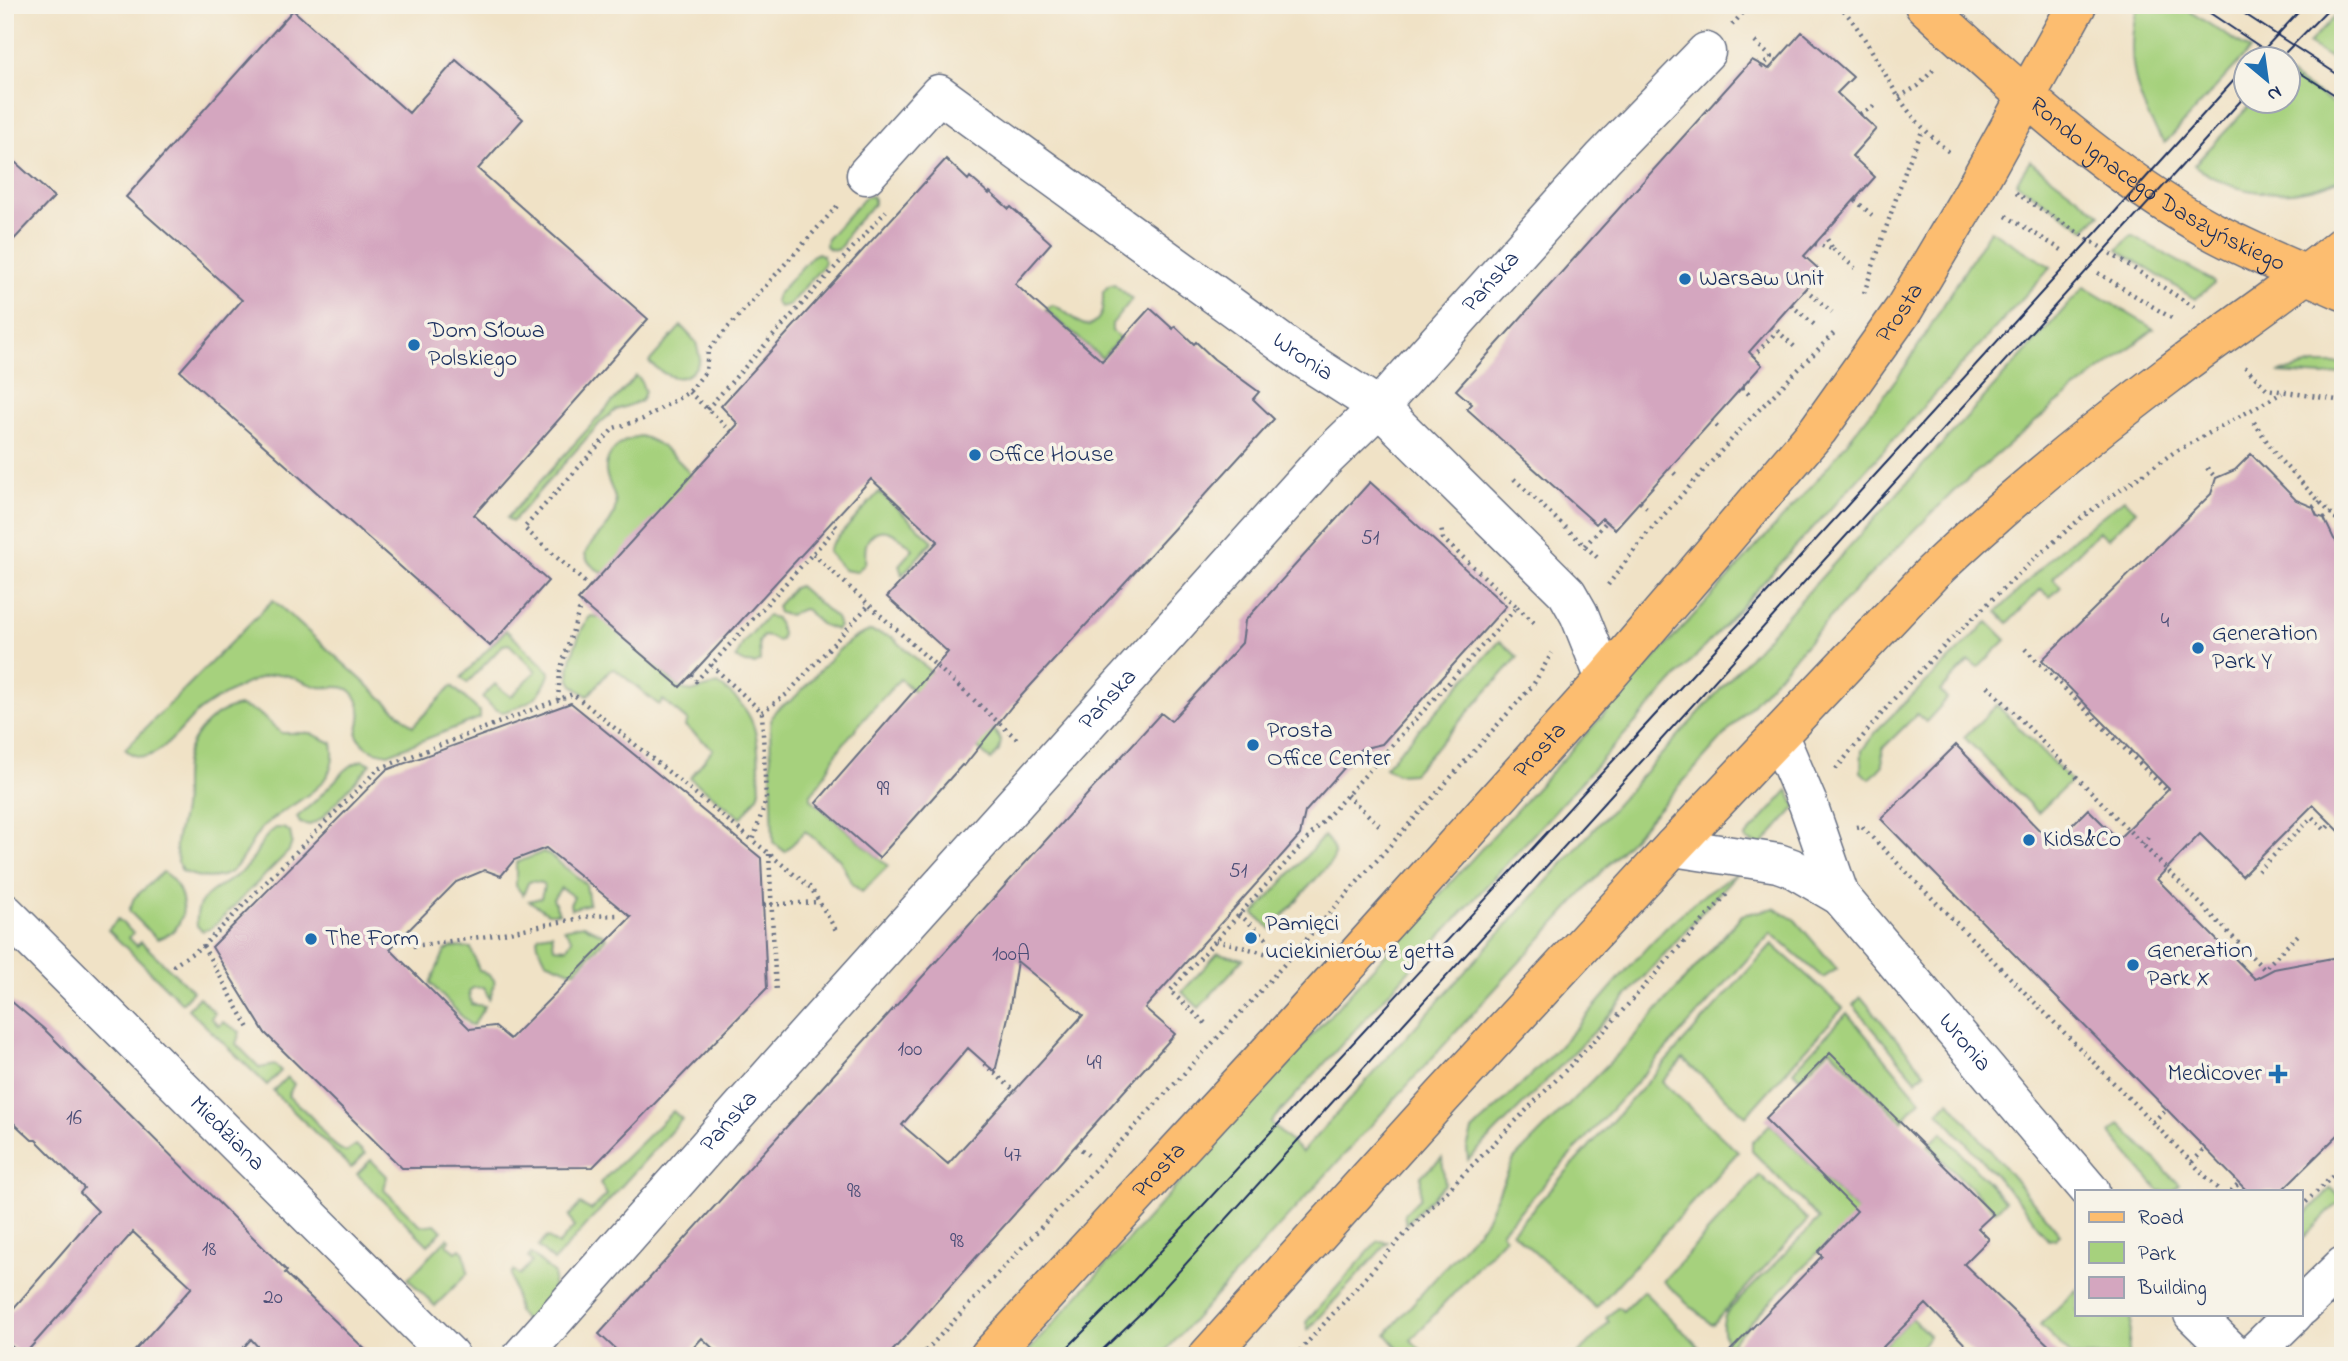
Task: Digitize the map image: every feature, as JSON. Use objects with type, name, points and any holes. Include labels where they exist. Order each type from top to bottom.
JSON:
[{"type":"main road","points":[[1924,5],[2025,96]]},
{"type":"main road","name":"Rondo Ignacego Daszyńskiego","points":[[2077,5],[2025,96],[2093,152],[2154,195],[2214,232],[2307,274],[2343,245]]},
{"type":"main road","name":"Prosta","points":[[989,1356],[1273,1047],[1605,679],[1818,430],[1904,309],[1971,196],[2025,96]]},
{"type":"main road","points":[[1208,1356],[1673,847],[1964,542],[2060,460],[2166,376],[2307,274],[2343,290]]},
{"type":"street","name":"Pańska","points":[[522,1356],[756,1091],[1324,460],[1379,407],[1603,158],[1706,52]]},
{"type":"street","name":"Wronia","points":[[866,175],[939,94],[1298,355],[1379,407],[1567,593],[1579,614],[1605,679]]},
{"type":"street","name":"Wronia","points":[[1779,736],[1808,804],[1840,896]]},
{"type":"street","name":"Wronia","points":[[1673,847],[1777,863],[1792,868],[1840,896],[2089,1190]]},
{"type":"street","name":"Miedziana","points":[[5,912],[450,1356]]},
{"type":"street","points":[[2302,1306],[2343,1266]]},
{"type":"street","points":[[2195,1316],[2236,1356]]},
{"type":"street","points":[[2251,1356],[2292,1316]]},
{"type":"path","points":[[1839,5],[1861,31],[1899,97],[1923,129],[1954,156]]},
{"type":"path","points":[[1755,42],[1771,57],[1761,68]]},
{"type":"path","points":[[1899,97],[1918,86],[1933,70]]},
{"type":"path","points":[[1860,114],[1876,105]]},
{"type":"path","points":[[1859,301],[1923,129]]},
{"type":"path","points":[[590,587],[524,528],[614,428],[642,419],[689,392],[706,371],[708,350],[866,175]]},
{"type":"path","points":[[2009,188],[2193,305]]},
{"type":"path","points":[[1855,200],[1872,215]]},
{"type":"path","points":[[707,409],[891,206]]},
{"type":"path","points":[[1996,210],[2065,252]]},
{"type":"path","points":[[1824,234],[1833,249],[1855,268]]},
{"type":"path","points":[[1815,244],[1833,249]]},
{"type":"path","points":[[2098,273],[2173,319]]},
{"type":"path","points":[[1805,289],[1832,312]]},
{"type":"path","points":[[1791,305],[1817,327]]},
{"type":"path","points":[[1600,593],[1646,536],[1748,421],[1842,324]]},
{"type":"path","points":[[1753,357],[1774,328],[1797,349]]},
{"type":"path","points":[[2252,376],[2267,389],[2343,401]]},
{"type":"path","points":[[1742,388],[1751,396]]},
{"type":"path","points":[[689,392],[731,431]]},
{"type":"path","points":[[1835,769],[1897,695],[1940,651],[2032,561],[2082,517],[2174,453],[2282,393]]},
{"type":"path","points":[[1711,421],[1720,430]]},
{"type":"path","points":[[2254,422],[2278,458],[2343,526]]},
{"type":"path","points":[[1669,468],[1678,477]]},
{"type":"path","points":[[2207,468],[2216,478]]},
{"type":"path","points":[[1640,502],[1649,510]]},
{"type":"path","points":[[2314,507],[2320,502]]},
{"type":"path","points":[[2324,518],[2331,513]]},
{"type":"path","points":[[691,676],[696,681],[813,554],[837,527],[832,522]]},
{"type":"path","points":[[1585,546],[1606,522]]},
{"type":"path","points":[[1441,526],[1443,539],[1535,624]]},
{"type":"path","points":[[813,554],[1021,743]]},
{"type":"path","points":[[558,700],[560,671],[579,611],[585,605]]},
{"type":"path","points":[[762,712],[787,694],[869,606]]},
{"type":"path","points":[[1205,1023],[1170,992],[1517,607]]},
{"type":"path","points":[[922,1356],[1256,995],[1533,685],[1554,649]]},
{"type":"path","points":[[2025,649],[2167,790]]},
{"type":"path","points":[[711,665],[762,712],[765,799],[753,841]]},
{"type":"path","points":[[1988,686],[2264,970],[2268,969],[2300,933]]},
{"type":"path","points":[[173,966],[203,946],[378,769],[573,694],[811,888],[837,932]]},
{"type":"path","points":[[1347,795],[1381,827]]},
{"type":"path","points":[[2258,871],[2312,817],[2325,830],[2331,823]]},
{"type":"path","points":[[1853,827],[1861,826],[2219,1190]]},
{"type":"path","points":[[2142,844],[2151,834]]},
{"type":"path","points":[[769,854],[776,993]]},
{"type":"path","points":[[1295,1356],[1402,1237],[1606,1029],[1731,890]]},
{"type":"path","points":[[764,905],[819,902]]},
{"type":"path","points":[[1239,914],[1275,946]]},
{"type":"path","points":[[404,936],[414,946],[488,936],[591,916],[619,915]]},
{"type":"path","points":[[1216,940],[1268,954]]},
{"type":"path","points":[[203,946],[249,1028]]},
{"type":"path","points":[[984,1064],[1016,1092]]},
{"type":"path","points":[[2153,1122],[2166,1109]]},
{"type":"path","points":[[1076,1145],[1088,1155]]},
{"type":"path","points":[[2192,1162],[2205,1149]]},
{"type":"path","points":[[2302,1206],[2343,1166]]},
{"type":"path","points":[[2232,1190],[2239,1183]]},
{"type":"green space","points":[[2138,5],[2179,5],[2244,46],[2232,46],[2232,70],[2165,143],[2146,111],[2135,77],[2132,60]]},
{"type":"green space","points":[[2343,8],[2343,66],[2308,44]]},
{"type":"green space","points":[[2302,83],[2343,110],[2343,178],[2305,190],[2266,193],[2229,184],[2194,165],[2240,116],[2302,116]]},
{"type":"green space","points":[[2030,161],[2100,214],[2085,229],[2016,183]]},
{"type":"green space","points":[[872,196],[874,204],[851,228],[842,245],[837,250],[826,246],[827,239],[865,197]]},
{"type":"green space","points":[[1990,230],[2051,267],[1270,1123],[1302,1152],[2084,287],[2154,329],[2055,405],[1954,491],[1854,591],[1161,1356],[1024,1356],[1817,480],[1907,364]]},
{"type":"green space","points":[[2131,235],[2214,284],[2195,299],[2118,250]]},
{"type":"green space","points":[[818,253],[825,262],[823,266],[789,305],[779,307],[775,301],[777,295],[812,256]]},
{"type":"green space","points":[[1114,284],[1132,299],[1112,324],[1112,331],[1120,338],[1102,358],[1046,310],[1052,305],[1089,326],[1100,316],[1103,292]]},
{"type":"green space","points":[[681,326],[696,342],[700,359],[689,374],[683,377],[669,376],[649,362]]},
{"type":"green space","points":[[2315,364],[2343,364],[2343,373],[2324,376],[2278,373]]},
{"type":"green space","points":[[636,376],[645,392],[641,401],[616,410],[601,422],[512,522],[507,518]]},
{"type":"green space","points":[[640,436],[655,442],[670,453],[693,478],[605,573],[592,566],[585,554],[610,522],[615,509],[606,465],[616,448],[627,440]]},
{"type":"green space","points":[[879,492],[933,541],[902,575],[899,565],[913,549],[890,532],[878,531],[872,535],[866,544],[865,564],[856,572],[844,570],[828,552],[830,546]]},
{"type":"green space","points":[[2124,499],[2136,511],[2108,539],[2099,531],[2053,578],[2061,587],[2050,597],[2041,589],[2008,623],[1997,612],[2059,550]]},
{"type":"green space","points":[[799,586],[836,618],[839,626],[836,630],[820,624],[807,610],[789,615],[779,613],[777,606],[793,588]]},
{"type":"green space","points":[[273,600],[413,726],[452,686],[480,712],[480,718],[388,754],[383,753],[366,746],[357,735],[360,710],[353,693],[342,687],[319,687],[278,674],[260,678],[213,702],[197,713],[155,753],[135,755],[125,749]]},
{"type":"green space","points":[[591,616],[603,618],[680,688],[691,692],[718,684],[743,706],[755,730],[760,790],[741,818],[690,778],[713,749],[685,726],[688,721],[663,700],[659,705],[615,669],[610,670],[588,696],[572,684],[569,676],[572,658],[583,628]]},
{"type":"green space","points":[[767,616],[776,618],[782,633],[781,640],[763,636],[759,642],[760,661],[755,664],[736,658],[743,643]]},
{"type":"green space","points":[[1988,622],[2006,640],[1978,668],[1969,661],[1940,691],[1947,699],[1926,722],[1917,714],[1882,749],[1883,765],[1870,779],[1861,772],[1862,750],[1880,727]]},
{"type":"green space","points":[[506,630],[550,672],[538,695],[521,706],[504,712],[482,697],[495,684],[511,697],[536,671],[509,644],[503,645],[467,683],[461,678]]},
{"type":"green space","points":[[870,631],[892,637],[993,728],[1001,741],[999,751],[991,760],[900,679],[848,738],[811,794],[811,799],[888,866],[862,892],[852,884],[840,860],[805,831],[785,852],[773,842],[770,726],[776,710],[794,698],[838,651],[858,636]]},
{"type":"green space","points":[[1500,641],[1518,657],[1413,773],[1397,774],[1385,767]]},
{"type":"green space","points":[[1997,705],[2071,781],[2038,813],[1964,737]]},
{"type":"green space","points":[[240,706],[257,712],[282,733],[310,733],[332,743],[333,759],[329,773],[321,784],[261,829],[233,870],[217,877],[205,878],[182,871],[176,854],[187,755],[204,726],[220,713]]},
{"type":"green space","points":[[363,760],[371,764],[321,819],[310,825],[300,823],[297,817],[346,769]]},
{"type":"green space","points":[[1788,790],[1796,807],[1761,846],[1746,840],[1745,838]]},
{"type":"green space","points":[[276,828],[290,832],[292,842],[289,851],[212,928],[203,931],[197,926],[197,912],[201,903],[213,890],[247,867],[267,836]]},
{"type":"green space","points":[[1324,836],[1333,847],[1333,860],[1271,929],[1254,914]]},
{"type":"green space","points":[[543,852],[586,884],[589,904],[571,909],[570,904],[574,897],[561,888],[553,899],[559,913],[548,913],[529,901],[541,898],[544,886],[531,881],[523,895],[516,886],[516,863]]},
{"type":"green space","points":[[163,872],[172,879],[178,889],[183,909],[176,928],[157,939],[129,911],[134,898]]},
{"type":"green space","points":[[1736,874],[1599,1027],[1468,1160],[1467,1148],[1472,1131],[1575,1030],[1661,933],[1709,891]]},
{"type":"green space","points":[[1774,908],[1795,920],[1837,969],[1823,978],[1771,933],[1501,1232],[1505,1237],[1411,1340],[1427,1356],[1405,1356],[1386,1334],[1485,1222],[1514,1159],[1623,1049],[1742,915]]},
{"type":"green space","points":[[118,919],[133,933],[129,938],[137,946],[141,942],[193,991],[182,1003],[108,930]]},
{"type":"green space","points":[[583,925],[606,938],[575,971],[546,961],[538,945],[537,938],[540,935],[552,933],[554,947],[567,948],[572,939],[564,929]]},
{"type":"green space","points":[[1772,944],[1843,1008],[1746,1116],[1683,1059],[1662,1082],[1738,1152],[1596,1308],[1512,1232]]},
{"type":"green space","points":[[452,947],[471,948],[479,970],[494,980],[489,999],[484,987],[469,991],[471,1004],[485,1006],[473,1025],[430,983],[445,951]]},
{"type":"green space","points":[[1218,953],[1243,959],[1199,1008],[1182,992]]},
{"type":"green space","points":[[199,997],[215,1013],[211,1018],[219,1026],[223,1022],[240,1032],[236,1044],[260,1068],[275,1065],[281,1071],[267,1085],[188,1009]]},
{"type":"green space","points":[[1861,997],[1925,1073],[1916,1080],[1853,1005]]},
{"type":"green space","points":[[1847,1013],[1920,1100],[1902,1121],[1830,1049],[1800,1078],[1793,1071]]},
{"type":"green space","points":[[287,1077],[294,1084],[288,1096],[311,1117],[333,1144],[346,1152],[356,1145],[365,1154],[351,1168],[273,1091]]},
{"type":"green space","points":[[1949,1101],[2060,1234],[2055,1239],[2048,1240],[2022,1205],[1938,1112]]},
{"type":"green space","points":[[673,1111],[682,1119],[554,1261],[538,1247],[547,1237],[558,1245],[574,1227],[569,1216],[580,1204],[591,1210],[607,1195],[600,1183]]},
{"type":"green space","points":[[1770,1124],[1900,1254],[1819,1251],[1729,1345],[1723,1329],[1727,1312],[1819,1219],[1752,1151],[1752,1143]]},
{"type":"green space","points":[[2120,1124],[2180,1185],[2174,1190],[2158,1190],[2110,1133]]},
{"type":"green space","points":[[1942,1132],[2005,1201],[1995,1211],[1928,1146]]},
{"type":"green space","points":[[1442,1158],[1445,1184],[1406,1224],[1404,1214],[1420,1198],[1421,1176]]},
{"type":"green space","points":[[371,1160],[387,1176],[384,1190],[421,1226],[435,1224],[442,1231],[428,1245],[357,1174]]},
{"type":"green space","points":[[1760,1175],[1808,1220],[1712,1325],[1663,1281]]},
{"type":"green space","points":[[2331,1188],[2342,1199],[2302,1239],[2302,1218]]},
{"type":"green space","points":[[447,1238],[450,1240],[447,1244],[456,1252],[460,1249],[464,1253],[468,1273],[435,1306],[408,1279]]},
{"type":"green space","points":[[1378,1241],[1388,1242],[1308,1330],[1306,1322]]},
{"type":"green space","points":[[531,1254],[554,1274],[552,1297],[528,1323],[518,1312],[511,1274],[514,1271],[519,1275],[532,1262],[528,1258]]},
{"type":"green space","points":[[1643,1291],[1708,1356],[1576,1356],[1609,1322],[1606,1318],[1618,1307],[1623,1311]]},
{"type":"green space","points":[[2075,1291],[2075,1316],[2130,1316],[2128,1356],[2072,1356],[2040,1325]]},
{"type":"green space","points":[[1911,1318],[1929,1335],[1914,1356],[1874,1356]]},
{"type":"building","name":"Dom Słowa Polskiego","points":[[293,10],[409,113],[456,60],[523,119],[478,169],[648,319],[474,515],[548,581],[490,646],[180,371],[242,300],[126,197]]},
{"type":"building","name":"Warsaw Unit","points":[[1802,32],[1853,77],[1837,93],[1876,129],[1852,156],[1875,177],[1804,256],[1821,271],[1749,352],[1762,365],[1615,529],[1602,518],[1596,524],[1467,409],[1472,404],[1456,390],[1752,60],[1769,69]]},
{"type":"building","points":[[5,153],[54,197],[5,249]]},
{"type":"building","name":"Office House","points":[[946,159],[968,180],[970,177],[1009,209],[1011,207],[1051,243],[1015,284],[1102,361],[1150,308],[1173,329],[1175,326],[1194,344],[1196,342],[1214,359],[1259,392],[1253,399],[1274,419],[1012,706],[964,766],[962,765],[879,858],[816,803],[948,652],[887,597],[938,541],[871,479],[680,687],[578,600],[738,424],[721,406]]},
{"type":"building","points":[[2251,454],[2296,500],[2313,507],[2317,516],[2324,518],[2334,539],[2343,548],[2343,835],[2313,805],[2242,876],[2200,834],[2157,879],[2255,979],[2274,969],[2343,956],[2343,1130],[2282,1190],[2246,1190],[1881,819],[1956,745],[2053,844],[2088,809],[2118,839],[2169,789],[2042,660],[2211,494],[2216,478],[2235,470]]},
{"type":"building","points":[[1370,482],[1506,606],[1382,744],[1361,749],[1305,812],[1300,835],[1145,1008],[1175,1034],[888,1356],[721,1356],[702,1338],[686,1356],[623,1356],[599,1334],[1161,713],[1171,721],[1242,643],[1245,621]],"holes":[[[1017,961],[1083,1015],[948,1164],[902,1125],[968,1048],[995,1072],[1009,1013]]]},
{"type":"building","name":"The Form","points":[[571,703],[761,858],[767,988],[593,1167],[402,1168],[265,1033],[212,947],[386,770]],"holes":[[[546,848],[631,917],[510,1039],[494,1026],[470,1029],[390,949],[456,882],[485,870],[501,876],[514,860]]]},
{"type":"building","points":[[5,996],[44,1029],[287,1271],[285,1273],[372,1356],[266,1356],[251,1339],[236,1356],[130,1356],[192,1287],[133,1232],[23,1356],[5,1341],[5,1318],[98,1211],[80,1193],[84,1188],[36,1140],[32,1140],[5,1115]]},
{"type":"building","points":[[1830,1053],[1993,1214],[1978,1228],[1989,1239],[1964,1264],[2060,1356],[1976,1356],[1926,1304],[1874,1356],[1725,1356],[1822,1256],[1818,1252],[1857,1211],[1765,1119]]},
{"type":"tram line","points":[[2198,5],[2259,46]]},
{"type":"tram line","points":[[2231,5],[2343,78]]},
{"type":"tram line","points":[[2267,46],[2305,5]]},
{"type":"tram line","points":[[2292,46],[2332,5]]},
{"type":"tram line","points":[[2302,74],[2343,100]]},
{"type":"tram line","points":[[1059,1356],[1123,1292],[1546,834],[2232,82]]},
{"type":"tram line","points":[[1096,1356],[1143,1311],[2232,110]]},
{"type":"place","name":"Warsaw Unit","points":[[1685,279]]},
{"type":"place","name":"Dom Słowa Polskiego","points":[[414,345]]},
{"type":"place","name":"Office House","points":[[975,455]]},
{"type":"place","name":"Generation Park Y","points":[[2198,648]]},
{"type":"place","name":"Prosta Office Center","points":[[1253,745]]},
{"type":"place","name":"Kids&Co","points":[[2029,840]]},
{"type":"place","name":"Pamięci uciekinierów z getta","points":[[1251,938]]},
{"type":"place","name":"The Form","points":[[311,939]]},
{"type":"place","name":"Generation Park X","points":[[2133,965]]},
{"type":"place","name":"Medicover","points":[[2278,1074]]}]
